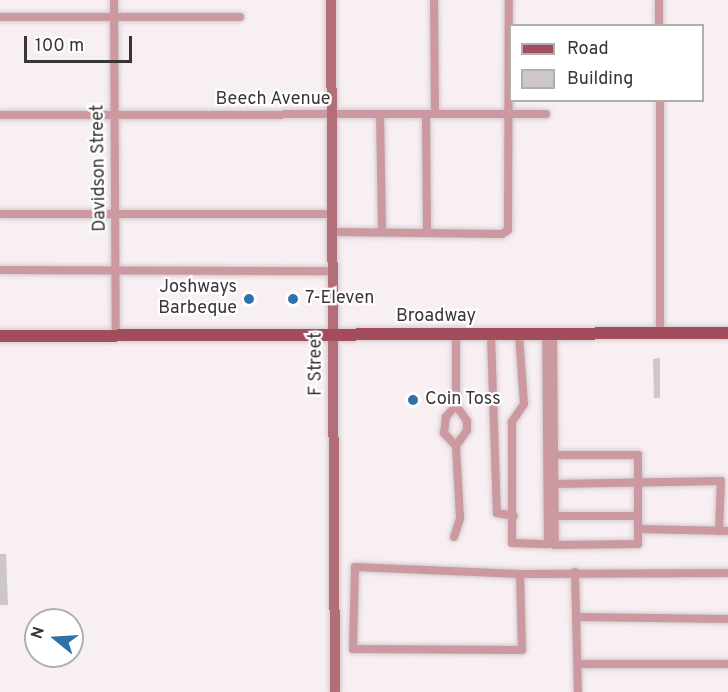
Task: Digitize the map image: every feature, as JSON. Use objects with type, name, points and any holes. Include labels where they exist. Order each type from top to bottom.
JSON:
[{"type":"main road","name":"Broadway","points":[[0,336],[728,333]]},
{"type":"street","name":"Davidson Street","points":[[114,0],[116,335]]},
{"type":"street","name":"F Street","points":[[330,0],[333,115],[335,692]]},
{"type":"street","points":[[427,232],[434,0]]},
{"type":"street","points":[[333,232],[502,234],[509,223],[509,0]]},
{"type":"street","points":[[659,0],[659,24]]},
{"type":"street","points":[[0,17],[240,17]]},
{"type":"street","points":[[660,102],[660,333]]},
{"type":"street","points":[[380,114],[382,232]]},
{"type":"street","name":"Beech Avenue","points":[[0,115],[546,114]]},
{"type":"street","points":[[0,214],[333,214]]},
{"type":"street","points":[[0,270],[333,271]]},
{"type":"street","points":[[454,537],[460,518],[456,446],[467,430],[467,421],[456,405],[456,334]]},
{"type":"street","points":[[490,335],[497,513],[514,516]]},
{"type":"street","points":[[519,335],[524,404],[512,422],[514,516],[512,543],[548,544],[549,335]]},
{"type":"street","points":[[549,335],[555,455],[555,545],[638,544],[638,455],[555,455]]},
{"type":"street","points":[[456,405],[446,417],[444,433],[456,446]]},
{"type":"street","points":[[554,484],[722,481],[724,531],[638,529]]},
{"type":"street","points":[[555,516],[637,516]]},
{"type":"street","points":[[520,574],[522,650],[354,649],[356,567],[520,574],[728,573]]},
{"type":"street","points":[[575,572],[578,692]]},
{"type":"street","points":[[577,617],[728,619]]},
{"type":"street","points":[[578,664],[728,664]]},
{"type":"building","points":[[660,358],[660,398],[654,398],[653,359]]},
{"type":"building","points":[[0,554],[6,554],[8,605],[0,605]]},
{"type":"place","name":"Joshways Barbeque","points":[[249,299]]},
{"type":"place","name":"7-Eleven","points":[[293,299]]},
{"type":"place","name":"Coin Toss","points":[[413,400]]}]
